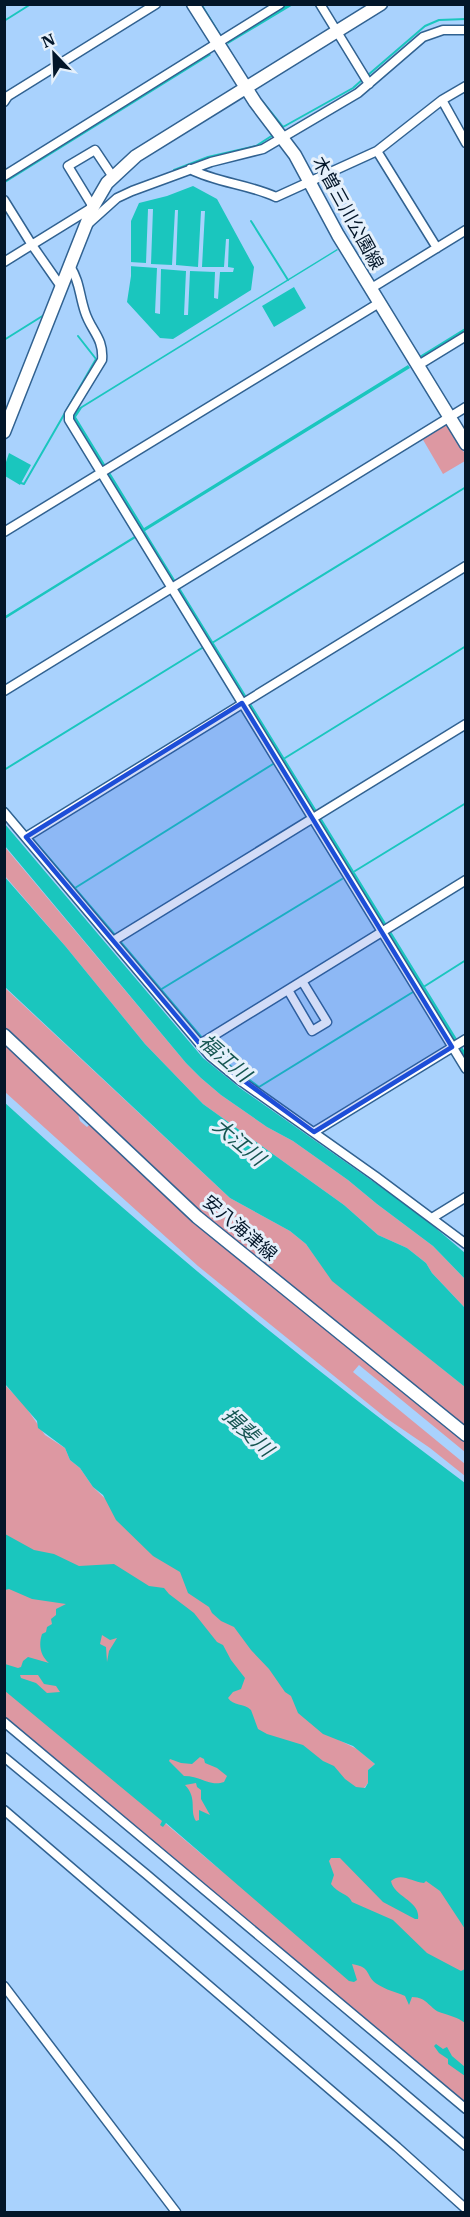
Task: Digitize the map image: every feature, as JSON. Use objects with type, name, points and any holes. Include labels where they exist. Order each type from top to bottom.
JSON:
[{"type":"main road","name":"木曽三川公園線","points":[[193,4],[246,88],[283,138],[310,180],[338,235],[465,444]]},
{"type":"main road","points":[[4,432],[8,416],[98,195],[112,177],[136,156],[381,4]]},
{"type":"main road","name":"安八海津線","points":[[4,1035],[197,1216],[465,1435]]},
{"type":"street","points":[[4,102],[8,96],[156,4]]},
{"type":"street","points":[[4,176],[280,4]]},
{"type":"street","points":[[320,4],[369,84]]},
{"type":"street","points":[[87,226],[117,198],[190,169],[263,149],[283,138],[358,93],[423,37],[443,30],[465,30]]},
{"type":"street","points":[[190,169],[204,176],[258,189],[276,197],[376,151],[442,100],[465,86]]},
{"type":"street","points":[[442,100],[465,143]]},
{"type":"street","points":[[4,262],[93,207],[68,166],[95,150],[112,177]]},
{"type":"street","points":[[376,151],[437,248]]},
{"type":"street","points":[[4,200],[62,288]]},
{"type":"street","points":[[370,289],[465,230]]},
{"type":"street","points":[[70,266],[78,279],[85,312],[101,340],[103,350],[102,360],[69,414],[69,420],[104,471],[138,535],[174,587],[385,930],[458,1043],[465,1069]]},
{"type":"street","points":[[4,532],[379,303]]},
{"type":"street","points":[[417,366],[465,336]]},
{"type":"street","points":[[4,691],[465,407]]},
{"type":"street","points":[[26,837],[465,566]]},
{"type":"street","points":[[113,941],[465,724]]},
{"type":"street","points":[[4,812],[210,1056],[238,1079],[314,1132],[465,1244]]},
{"type":"street","points":[[200,1044],[465,880]]},
{"type":"street","points":[[288,990],[312,1031],[327,1022],[302,981]]},
{"type":"street","points":[[314,1132],[458,1043]]},
{"type":"street","points":[[432,1218],[465,1197]]},
{"type":"street","points":[[4,1722],[465,2109]]},
{"type":"street","points":[[4,1757],[155,1881],[465,2146]]},
{"type":"street","points":[[4,1810],[398,2147],[465,2209]]},
{"type":"street","points":[[4,1986],[176,2212]]},
{"type":"highlighted area","points":[[242,703],[452,1047],[314,1132],[210,1056],[26,837]]},
{"type":"shaded area","points":[[447,424],[465,454],[465,461],[443,474],[422,438]]},
{"type":"shaded area","points":[[4,846],[186,1063],[221,1095],[267,1127],[293,1141],[348,1180],[433,1246],[465,1279],[465,1308],[432,1273],[426,1263],[407,1248],[378,1235],[344,1205],[203,1104],[145,1044],[5,876]]},
{"type":"shaded area","points":[[4,987],[230,1198],[290,1231],[306,1244],[333,1281],[465,1387],[465,1432],[200,1213],[5,1030]]},
{"type":"shaded area","points":[[4,1041],[77,1111],[80,1121],[87,1127],[91,1123],[465,1441],[465,1452],[359,1365],[353,1372],[465,1464],[465,1476],[430,1448],[386,1418],[198,1266],[5,1092]]},
{"type":"shaded area","points":[[4,1384],[23,1403],[45,1435],[65,1448],[70,1460],[80,1468],[93,1487],[233,1621],[339,1740],[357,1749],[375,1764],[368,1770],[368,1783],[361,1792],[275,1751],[83,1572],[5,1539]]},
{"type":"shaded area","points":[[5,1579],[63,1599],[122,1637],[146,1807],[218,1868],[353,1956],[465,2016],[465,2104],[5,1718]]},
{"type":"shaded area","points":[[158,1736],[234,1773],[224,1805],[195,1826]]},
{"type":"shaded area","points":[[320,1854],[432,1866],[465,1924],[465,1994],[356,1936],[316,1860]]},
{"type":"water","points":[[285,5],[293,5],[228,44],[226,41]]},
{"type":"water","points":[[208,52],[211,55],[5,183],[5,178]]},
{"type":"water","points":[[193,186],[217,199],[254,267],[251,290],[173,339],[160,338],[127,302],[131,276],[131,221],[139,203]]},
{"type":"water","points":[[337,249],[82,408],[76,417],[144,528],[408,365],[410,368],[145,531],[465,1052],[465,1059],[142,534],[5,619],[5,616],[141,532],[72,419],[77,409]]},
{"type":"water","points":[[294,287],[306,308],[274,327],[262,306]]},
{"type":"water","points":[[465,328],[465,331],[421,359],[418,357]]},
{"type":"water","points":[[9,453],[31,465],[20,485],[5,476],[5,465]]},
{"type":"water","points":[[4,823],[203,1058],[240,1088],[418,1213],[465,1253],[465,1279],[433,1246],[348,1180],[293,1141],[267,1127],[201,1078],[5,846]]},
{"type":"water","name":"大江川","points":[[4,876],[66,947],[145,1044],[203,1104],[344,1205],[378,1235],[407,1248],[426,1263],[432,1273],[465,1308],[465,1387],[332,1281],[306,1244],[290,1231],[230,1198],[5,987]]},
{"type":"water","name":"揖斐川","points":[[4,1102],[116,1202],[288,1346],[465,1483],[465,1929],[440,1891],[426,1881],[424,1883],[399,1877],[391,1881],[397,1891],[412,1903],[418,1913],[418,1919],[415,1919],[383,1902],[340,1858],[331,1858],[329,1861],[334,1875],[331,1884],[352,1902],[393,1920],[427,1953],[461,1971],[465,1969],[465,2023],[438,2011],[422,1999],[412,1997],[409,2005],[405,1996],[377,1984],[363,1967],[358,1965],[352,1964],[357,1980],[349,1981],[166,1823],[163,1827],[160,1825],[162,1821],[5,1691],[5,1664],[18,1668],[28,1657],[49,1663],[41,1650],[42,1634],[52,1624],[51,1619],[56,1615],[56,1609],[66,1604],[32,1599],[9,1589],[5,1590],[5,1534],[34,1550],[54,1554],[79,1566],[114,1564],[149,1586],[164,1588],[194,1613],[217,1642],[223,1645],[245,1678],[241,1689],[233,1692],[228,1698],[251,1710],[258,1729],[303,1745],[323,1761],[334,1766],[345,1779],[356,1787],[365,1788],[368,1783],[368,1770],[375,1764],[353,1746],[323,1734],[298,1713],[291,1696],[285,1692],[234,1627],[221,1621],[209,1607],[188,1593],[180,1572],[153,1556],[116,1520],[103,1495],[70,1460],[65,1448],[38,1428],[37,1421],[5,1384]],"holes":[[[102,1635],[110,1640],[117,1638],[109,1651],[107,1662],[106,1647],[100,1644]],[[20,1675],[38,1675],[44,1684],[56,1686],[60,1692],[47,1693],[36,1683],[21,1678]],[[200,1757],[205,1763],[217,1768],[227,1776],[224,1782],[219,1783],[184,1776],[169,1761],[170,1759],[192,1764]],[[196,1783],[201,1790],[201,1799],[210,1815],[199,1810],[199,1820],[196,1821],[191,1795],[185,1785]]]},
{"type":"water","points":[[436,2044],[443,2049],[447,2047],[452,2056],[465,2067],[465,2076],[448,2064],[448,2059],[434,2046]]},
{"type":"pier","points":[[148,209],[153,209],[151,264],[172,265],[175,210],[178,210],[176,265],[198,267],[201,211],[205,211],[202,267],[224,267],[226,239],[229,239],[228,267],[234,268],[233,272],[220,272],[218,299],[214,298],[215,272],[190,271],[188,315],[184,315],[186,271],[161,269],[160,314],[155,313],[157,268],[129,266],[130,262],[146,263]]},
{"type":"waterway","points":[[4,21],[31,4]]},
{"type":"waterway","points":[[201,4],[222,38]]},
{"type":"waterway","points":[[368,75],[425,26],[439,20],[466,19]]},
{"type":"waterway","points":[[226,44],[237,63]]},
{"type":"waterway","points":[[262,101],[283,127],[353,88],[363,79]]},
{"type":"waterway","points":[[174,170],[208,157],[256,146],[273,135]]},
{"type":"waterway","points":[[251,221],[288,280]]},
{"type":"waterway","points":[[4,340],[44,315]]},
{"type":"waterway","points":[[21,483],[24,484],[96,359],[78,336]]},
{"type":"waterway","points":[[212,643],[466,487]]},
{"type":"waterway","points":[[285,758],[466,646]]},
{"type":"waterway","points":[[4,770],[202,648]]},
{"type":"waterway","points":[[75,888],[273,764]]},
{"type":"waterway","points":[[355,871],[466,803]]},
{"type":"waterway","points":[[4,806],[27,833]]},
{"type":"waterway","points":[[31,837],[115,935]]},
{"type":"waterway","points":[[160,990],[342,879]]},
{"type":"waterway","name":"福江川","points":[[119,940],[203,1039]]},
{"type":"waterway","points":[[425,986],[466,960]]},
{"type":"waterway","name":"福江川","points":[[206,1043],[221,1059],[259,1087],[413,992]]}]
